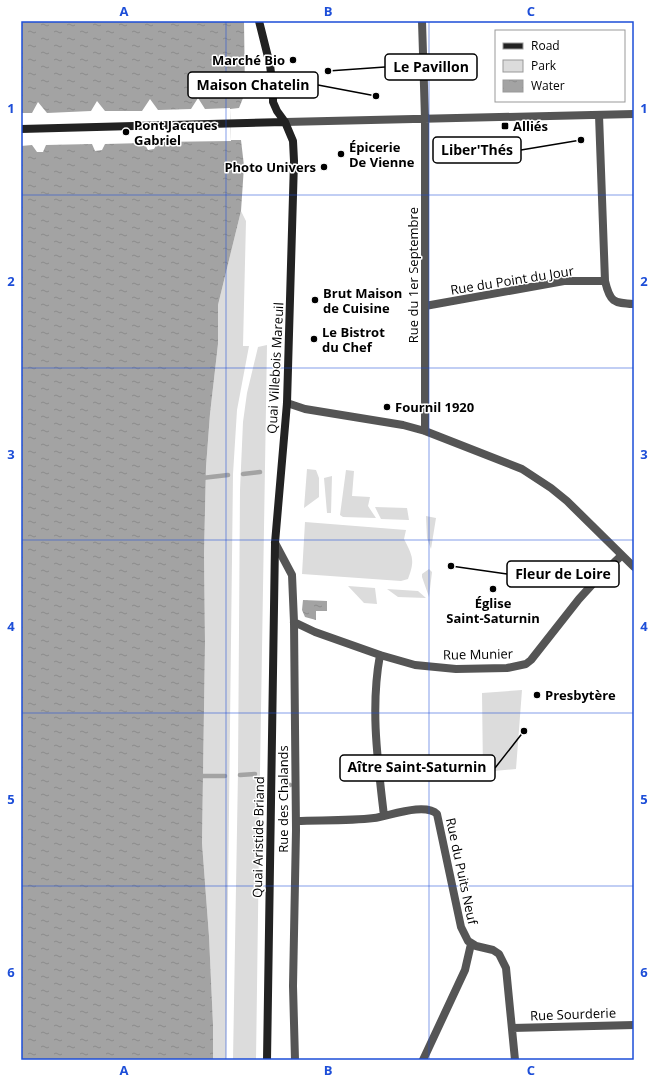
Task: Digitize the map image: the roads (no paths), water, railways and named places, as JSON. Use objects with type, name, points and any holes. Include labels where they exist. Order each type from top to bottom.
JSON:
[{"type":"main road","name":"Quai Villebois Mareuil","points":[[258,21],[270,65],[273,102],[277,111],[285,122],[293,141],[294,161],[288,403],[275,543],[273,615]]},
{"type":"main road","points":[[21,129],[285,122]]},
{"type":"main road","name":"Quai Aristide Briand","points":[[267,1060],[273,615]]},
{"type":"street","name":"Rue du 1er Septembre","points":[[422,21],[424,118],[425,431]]},
{"type":"street","points":[[285,122],[634,114]]},
{"type":"street","points":[[599,115],[605,281],[609,296],[612,300],[619,303],[634,304]]},
{"type":"street","name":"Rue du Point du Jour","points":[[424,306],[564,281],[605,281]]},
{"type":"street","points":[[288,403],[305,409],[403,425],[425,431],[522,469],[567,501],[621,556],[634,567]]},
{"type":"street","name":"Rue des Chalands","points":[[275,543],[292,575],[294,622],[296,820],[294,986],[295,1060]]},
{"type":"street","name":"Rue Munier","points":[[294,622],[315,632],[380,655],[415,665],[456,669],[507,668],[526,664],[538,653],[579,599],[621,556]]},
{"type":"street","points":[[296,820],[374,818],[384,816],[375,725],[375,704],[380,655]]},
{"type":"street","name":"Rue du Puits Neuf","points":[[384,816],[404,810],[430,810],[435,812],[438,817],[461,927],[465,938],[471,944],[493,950],[499,954],[506,968],[514,1060]]},
{"type":"street","points":[[423,1060],[465,970],[471,944]]},
{"type":"street","name":"Rue Sourderie","points":[[512,1028],[634,1025]]},
{"type":"water","points":[[21,21],[244,21],[245,93],[239,108],[230,109],[231,140],[241,140],[244,166],[241,211],[218,305],[218,344],[206,467],[202,843],[209,936],[213,1060],[21,1060]]},
{"type":"water","points":[[303,600],[327,601],[327,611],[316,611],[316,620],[305,617],[302,610]]},
{"type":"waterway","points":[[243,474],[260,472]]},
{"type":"waterway","points":[[202,478],[228,475]]},
{"type":"waterway","points":[[240,775],[255,774]]},
{"type":"waterway","points":[[198,776],[225,776]]},
{"type":"waterway","points":[[284,783],[290,785]]},
{"type":"place","name":"Marché Bio","points":[[293,60]]},
{"type":"place","name":"Le Pavillon","points":[[328,71]]},
{"type":"place","name":"Maison Chatelin","points":[[376,96]]},
{"type":"place","name":"Alliés","points":[[505,126]]},
{"type":"place","name":"Pont Jacques Gabriel","points":[[126,132]]},
{"type":"place","name":"Liber'Thés","points":[[581,140]]},
{"type":"place","name":"Épicerie De Vienne","points":[[341,154]]},
{"type":"place","name":"Photo Univers","points":[[324,167]]},
{"type":"place","name":"Brut Maison de Cuisine","points":[[315,300]]},
{"type":"place","name":"Le Bistrot du Chef","points":[[314,339]]},
{"type":"place","name":"Fournil 1920","points":[[387,407]]},
{"type":"place","name":"Fleur de Loire","points":[[451,566]]},
{"type":"place","name":"Église Saint-Saturnin","points":[[493,589]]},
{"type":"place","name":"Presbytère","points":[[537,695]]},
{"type":"place","name":"Aître Saint-Saturnin","points":[[524,731]]}]
